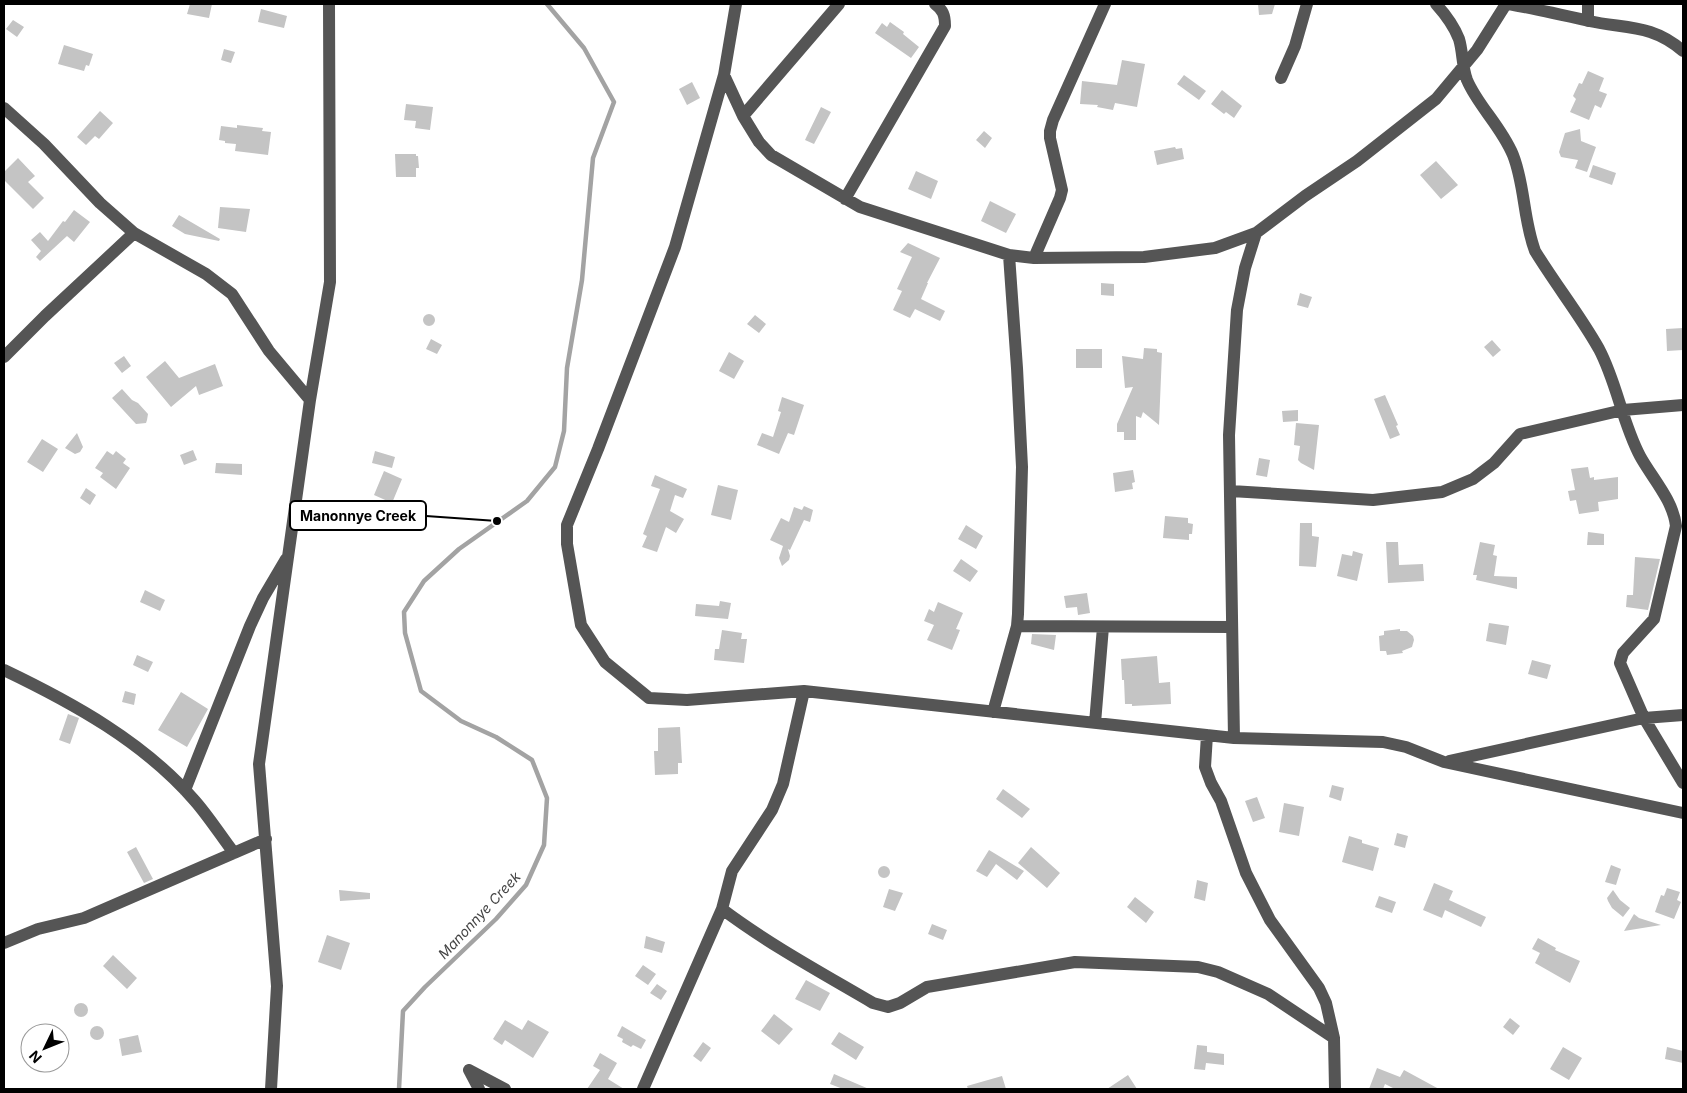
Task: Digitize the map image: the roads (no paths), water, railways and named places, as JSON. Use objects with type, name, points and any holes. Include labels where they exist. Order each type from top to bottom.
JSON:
[{"type":"street","points":[[271,1089],[277,986],[259,764],[310,400],[330,282],[329,4]]},
{"type":"street","points":[[736,4],[724,75],[675,247],[598,449],[566,525],[566,544],[581,625],[605,662],[649,698],[687,700],[804,691],[1234,738],[1383,742],[1406,747],[1444,762],[1683,813]]},
{"type":"street","points":[[743,116],[839,4]]},
{"type":"street","points":[[845,199],[945,26],[945,17],[942,10],[935,4]]},
{"type":"street","points":[[1034,258],[1062,190],[1050,138],[1053,120],[1105,4]]},
{"type":"street","points":[[1281,78],[1296,46],[1307,4]]},
{"type":"street","points":[[1436,4],[1450,22],[1459,40],[1463,66],[1468,82],[1500,130],[1514,160],[1523,190],[1528,234],[1535,251],[1599,350],[1614,382],[1630,435],[1640,456],[1674,512],[1676,526],[1654,619],[1621,658],[1620,663],[1644,718],[1683,783]]},
{"type":"street","points":[[724,75],[743,116],[758,142],[771,155],[860,207],[1009,255],[1034,258],[1144,257],[1215,248],[1256,232],[1304,196],[1357,161],[1424,110],[1436,99],[1477,50],[1507,4],[1588,21],[1638,28],[1677,40],[1683,51]]},
{"type":"street","points":[[1588,4],[1588,21]]},
{"type":"street","points":[[4,108],[44,144],[100,203],[134,233],[206,274],[232,294],[269,351],[310,400]]},
{"type":"street","points":[[1234,738],[1229,435],[1237,310],[1245,268],[1256,232]]},
{"type":"street","points":[[4,357],[134,233]]},
{"type":"street","points":[[994,712],[1017,626],[1022,467],[1009,255]]},
{"type":"street","points":[[1231,491],[1373,500],[1442,492],[1474,479],[1494,464],[1520,434],[1623,410],[1683,405]]},
{"type":"street","points":[[185,790],[250,626],[263,598],[290,553]]},
{"type":"street","points":[[1017,626],[1232,627]]},
{"type":"street","points":[[1095,723],[1103,627]]},
{"type":"street","points":[[4,670],[79,708],[131,743],[196,801],[234,853]]},
{"type":"street","points":[[643,1089],[722,909],[732,871],[772,810],[783,784],[804,691]]},
{"type":"street","points":[[1444,762],[1644,718],[1683,715]]},
{"type":"street","points":[[1207,735],[1205,767],[1220,801],[1246,873],[1270,920],[1320,988],[1326,1003],[1334,1038],[1337,1086]]},
{"type":"street","points":[[4,943],[38,929],[84,918],[266,839]]},
{"type":"street","points":[[722,909],[777,947],[873,1004],[888,1007],[900,1003],[927,987],[1075,962],[1198,967],[1218,972],[1268,994],[1334,1038]]},
{"type":"street","points":[[479,1089],[469,1070],[504,1089]]},
{"type":"waterway","name":"Manonnye Creek","points":[[399,1089],[403,1011],[425,987],[496,919],[526,885],[544,845],[547,798],[532,760],[496,737],[461,721],[421,691],[405,633],[404,612],[424,581],[459,549],[527,501],[555,467],[564,431],[567,368],[582,280],[593,158],[614,102],[584,48],[547,4]]},
{"type":"place","name":"Manonnye Creek","points":[[497,521]]}]
